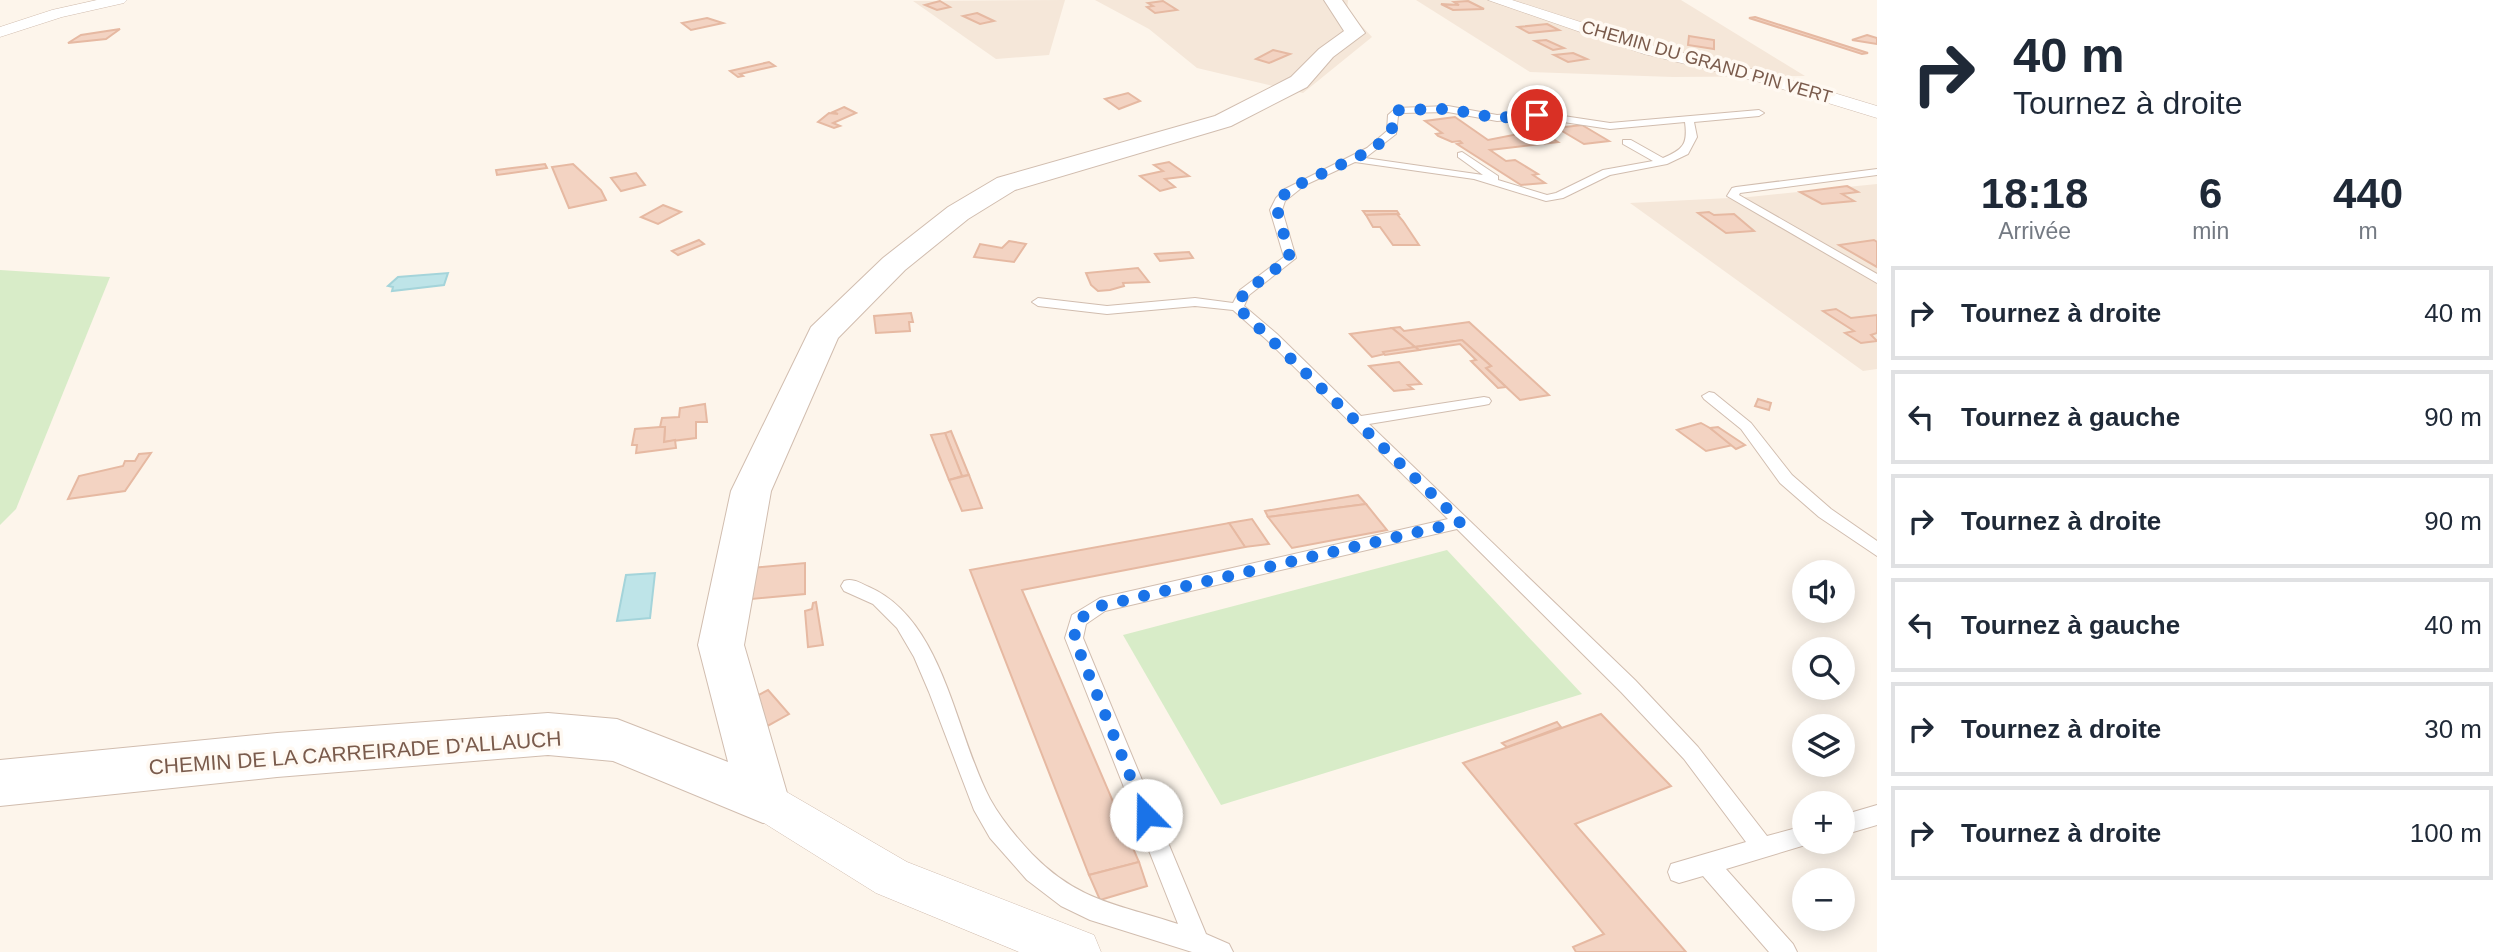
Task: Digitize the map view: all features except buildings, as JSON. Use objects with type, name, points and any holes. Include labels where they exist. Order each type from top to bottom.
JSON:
[{"type":"street","points":[[0,32],[58,13],[119,0]]},
{"type":"street","points":[[1077,952],[892,878],[763,800],[721,645],[751,491],[823,334],[894,264],[958,213],[1006,184],[1124,152],[1223,121],[1299,82],[1326,54],[1354,33],[1333,0]]},
{"type":"street","name":"CHEMIN DU GRAND PIN VERT","points":[[1496,0],[1650,50],[1762,77],[1877,112]]},
{"type":"street","name":"CHEMIN DE LA CARREIRADE D'ALLAUCH","points":[[0,783],[277,755],[548,734],[617,740],[763,800]]},
{"type":"lane","points":[[1237,307],[1244,293],[1290,258],[1276,205],[1289,189],[1372,150],[1392,132],[1392,115],[1399,110],[1448,109],[1497,118],[1537,115],[1610,126],[1759,113]]},
{"type":"lane","points":[[1353,159],[1498,182],[1546,198],[1559,196],[1607,172],[1663,162],[1684,152],[1692,137],[1689,119]]},
{"type":"lane","points":[[1627,142],[1663,162]]},
{"type":"lane","points":[[1462,155],[1498,182]]},
{"type":"lane","points":[[1877,172],[1736,190],[1733,196],[1877,279]]},
{"type":"lane","points":[[1038,302],[1107,310],[1195,302],[1237,307],[1628,686],[1691,752],[1763,848]]},
{"type":"lane","points":[[1709,396],[1746,426],[1786,479],[1825,513],[1877,550]]},
{"type":"lane","points":[[1357,421],[1484,401]]},
{"type":"lane","points":[[1197,941],[1074,638],[1078,620],[1100,606],[1461,522]]},
{"type":"lane","points":[[850,586],[864,589],[896,611],[933,676],[971,783],[997,830],[1036,875],[1082,906],[1197,941],[1221,952]]},
{"type":"lane","points":[[1855,821],[1877,815]]},
{"type":"lane","points":[[1679,872],[1792,840]]},
{"type":"lane","points":[[1707,864],[1785,952]]},
{"type":"shaded area","points":[[1065,0],[1049,55],[996,59],[913,1]]},
{"type":"shaded area","points":[[1095,0],[1348,0],[1347,10],[1372,37],[1303,93],[1197,68],[1149,29]]},
{"type":"shaded area","points":[[1416,0],[1681,0],[1805,76],[1673,77],[1530,72]]},
{"type":"shaded area","points":[[1877,184],[1877,369],[1863,371],[1630,203],[1749,197]]},
{"type":"green space","points":[[0,270],[110,277],[16,509],[0,525]]},
{"type":"green space","points":[[1447,550],[1582,694],[1221,805],[1123,635]]},
{"type":"water","points":[[448,273],[444,285],[392,291],[393,287],[388,286],[398,277]]},
{"type":"water","points":[[655,573],[650,618],[617,621],[626,575]]},
{"type":"route","points":[[1146,815],[1074,638],[1078,620],[1100,606],[1461,522],[1272,337],[1237,307],[1244,293],[1290,258],[1276,205],[1289,189],[1372,150],[1392,132],[1392,115],[1399,110],[1448,109],[1497,118],[1537,115]]}]
